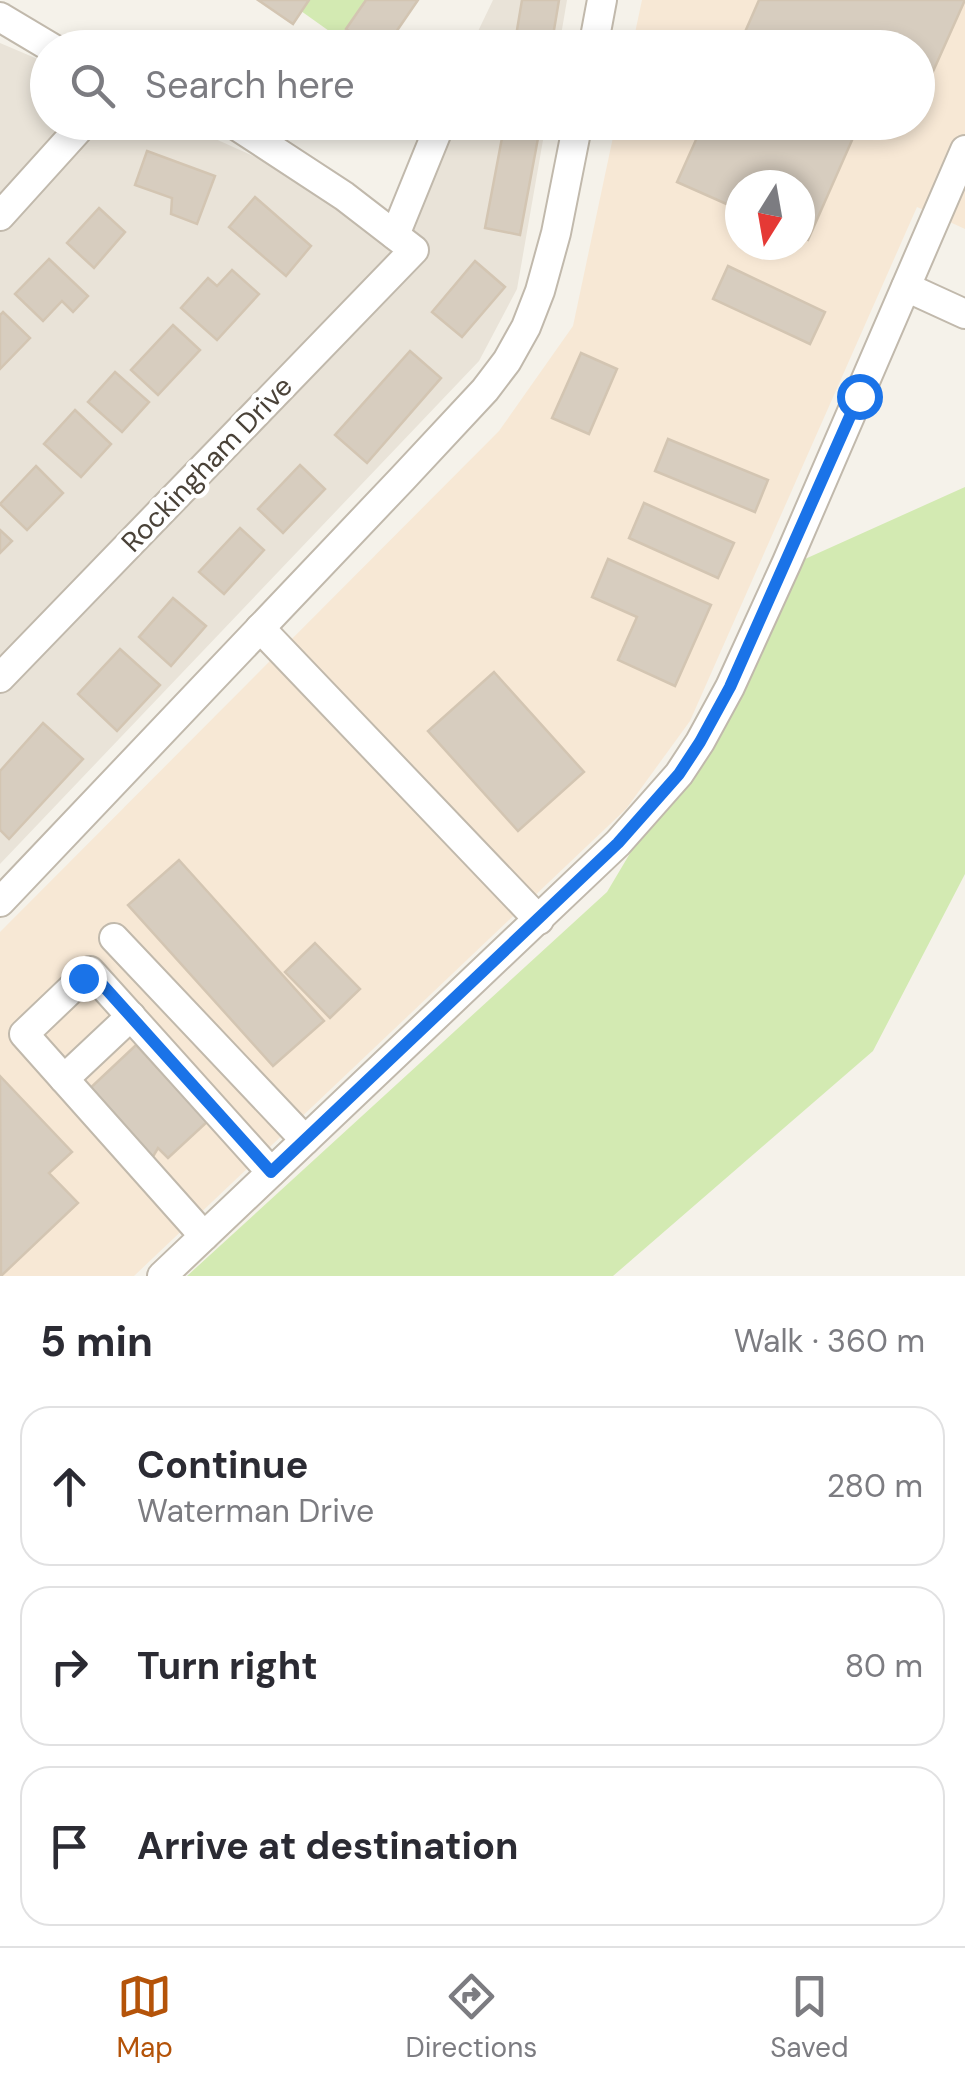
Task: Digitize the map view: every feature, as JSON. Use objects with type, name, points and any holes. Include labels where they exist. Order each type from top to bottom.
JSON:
[{"type":"street","points":[[596,30],[602,0]]},
{"type":"street","points":[[0,17],[30,35]]},
{"type":"street","points":[[0,216],[69,140]]},
{"type":"street","points":[[258,140],[344,196],[404,242],[435,140]]},
{"type":"street","points":[[0,902],[473,402],[506,361],[526,327],[540,291],[574,140]]},
{"type":"street","points":[[162,1276],[618,843],[655,803],[700,742],[730,687],[906,287],[959,182],[965,150]]},
{"type":"street","name":"Rockingham Drive","points":[[0,678],[404,242]]},
{"type":"street","points":[[906,287],[965,314]]},
{"type":"street","points":[[260,628],[539,920]]},
{"type":"street","points":[[114,938],[305,1140]]},
{"type":"street","points":[[204,1236],[24,1034],[90,971],[271,1172]]},
{"type":"street","points":[[64,1078],[131,1016]]},
{"type":"shaded area","points":[[493,0],[567,0],[562,30],[479,30]]},
{"type":"shaded area","points":[[642,0],[965,0],[965,229],[917,207],[690,721],[626,809],[134,1276],[0,1276],[0,932],[499,431],[573,326],[612,140],[935,140],[935,30],[636,30]]},
{"type":"shaded area","points":[[0,43],[30,56],[30,140],[218,140],[388,217],[426,140],[543,140],[517,289],[479,361],[0,864]]},
{"type":"green space","points":[[309,0],[366,0],[345,30],[328,30],[301,11]]},
{"type":"green space","points":[[965,487],[965,874],[873,1051],[613,1276],[187,1276],[607,892],[805,559]]},
{"type":"building","points":[[258,0],[309,0],[293,24]]},
{"type":"building","points":[[366,0],[418,0],[397,30],[346,29]]},
{"type":"building","points":[[522,0],[559,0],[554,30],[517,30]]},
{"type":"building","points":[[759,0],[965,0],[935,67],[935,30],[746,30]]},
{"type":"building","points":[[502,140],[538,140],[520,235],[485,228]]},
{"type":"building","points":[[696,140],[852,140],[815,224],[815,170],[725,170],[725,203],[677,182]]},
{"type":"building","points":[[147,151],[215,176],[197,224],[171,214],[172,198],[135,185]]},
{"type":"building","points":[[255,197],[311,246],[286,276],[229,227]]},
{"type":"building","points":[[99,208],[125,232],[94,268],[67,243]]},
{"type":"building","points":[[49,259],[88,296],[73,312],[62,301],[43,321],[15,294]]},
{"type":"building","points":[[475,261],[505,287],[462,337],[432,312]]},
{"type":"building","points":[[728,266],[825,312],[810,344],[713,299]]},
{"type":"building","points":[[232,270],[259,294],[217,340],[181,308],[208,278],[217,286]]},
{"type":"building","points":[[3,312],[30,338],[0,369],[0,315]]},
{"type":"building","points":[[173,325],[200,350],[158,395],[131,370]]},
{"type":"building","points":[[410,351],[441,378],[367,463],[335,435]]},
{"type":"building","points":[[581,353],[617,369],[589,434],[552,418]]},
{"type":"building","points":[[115,372],[149,402],[122,432],[88,402]]},
{"type":"building","points":[[75,410],[111,444],[81,477],[44,444]]},
{"type":"building","points":[[668,439],[768,480],[755,512],[655,471]]},
{"type":"building","points":[[300,465],[325,489],[283,533],[258,509]]},
{"type":"building","points":[[36,466],[63,493],[27,530],[0,504]]},
{"type":"building","points":[[644,503],[734,543],[718,578],[629,538]]},
{"type":"building","points":[[240,528],[264,550],[224,594],[199,572]]},
{"type":"building","points":[[0,530],[12,541],[0,553]]},
{"type":"building","points":[[608,559],[711,605],[675,686],[618,660],[637,617],[592,597]]},
{"type":"building","points":[[173,598],[206,626],[171,666],[139,637]]},
{"type":"building","points":[[120,649],[160,685],[117,731],[78,694]]},
{"type":"building","points":[[494,672],[584,772],[518,831],[428,731]]},
{"type":"building","points":[[43,723],[83,759],[9,839],[0,830],[0,771]]},
{"type":"building","points":[[179,860],[324,1021],[273,1066],[128,905]]},
{"type":"building","points":[[315,943],[360,989],[330,1018],[285,972]]},
{"type":"building","points":[[136,1045],[207,1122],[168,1158],[158,1148],[151,1160],[86,1092]]},
{"type":"building","points":[[0,1076],[72,1152],[49,1173],[78,1203],[1,1276]]},
{"type":"route","points":[[83,978],[90,971],[271,1172],[618,843],[679,774],[730,687],[859,396]]}]
